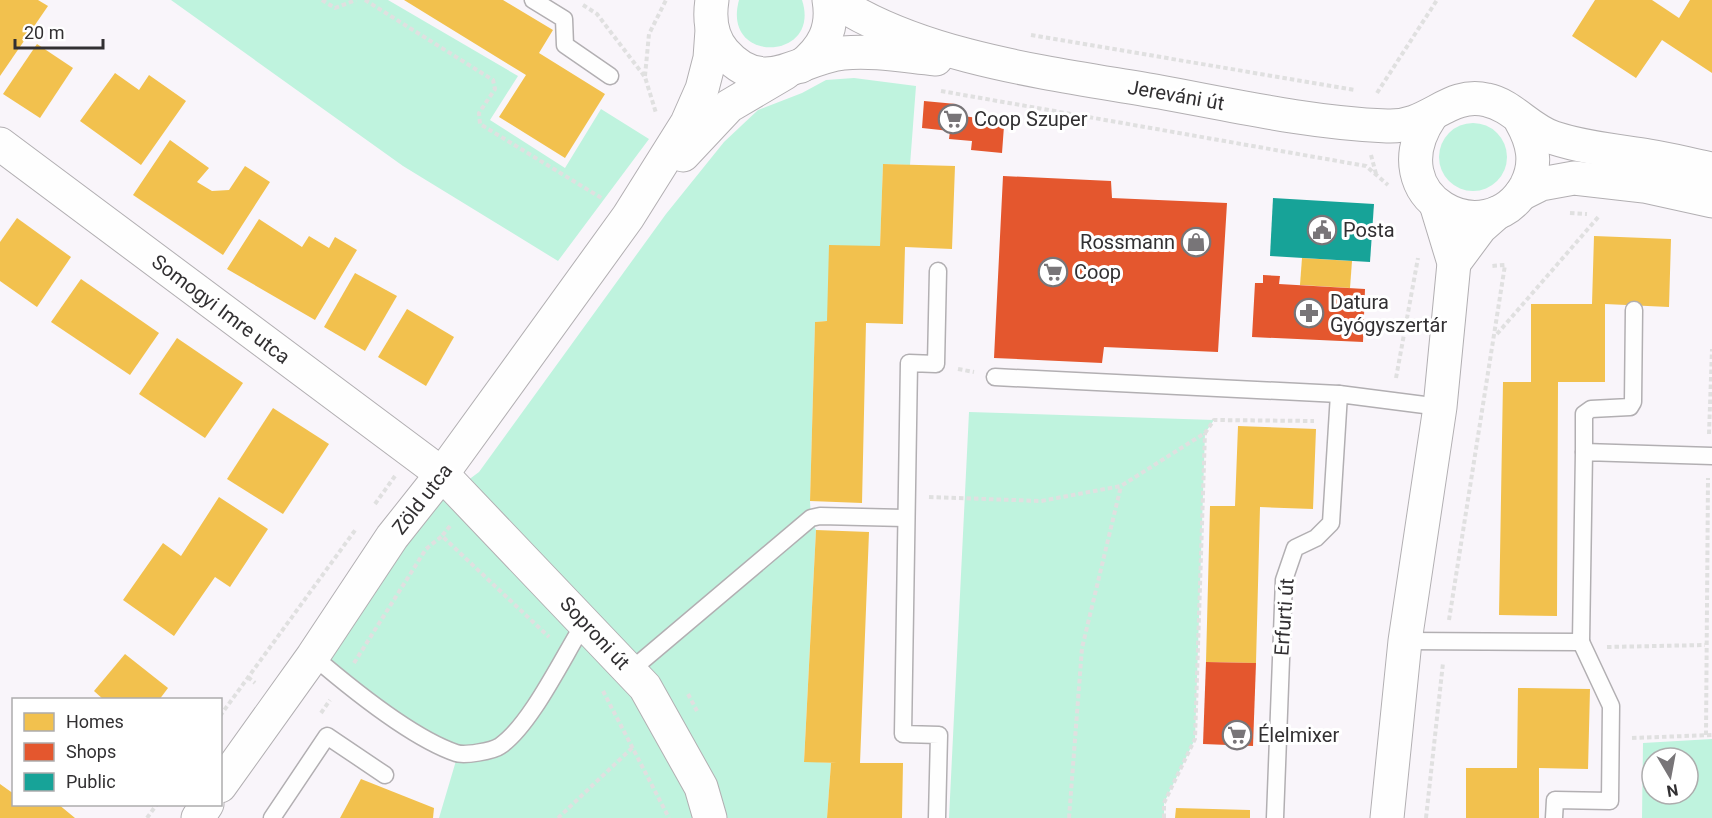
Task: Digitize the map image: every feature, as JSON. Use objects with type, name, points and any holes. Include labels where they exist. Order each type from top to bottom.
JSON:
[{"type":"street","points":[[793,70],[823,43],[829,28],[829,0]]},
{"type":"street","name":"Jereváni út","points":[[834,0],[870,21],[914,38],[1015,66]]},
{"type":"street","name":"Zöld utca","points":[[222,783],[313,656],[392,537],[442,474],[616,208],[691,115],[705,78],[706,11]]},
{"type":"street","name":"Jereváni út","points":[[706,11],[720,47],[732,61],[748,70],[766,74],[793,70],[830,55],[856,52],[1015,66],[1336,124],[1412,125],[1431,116],[1447,104],[1467,99],[1487,100],[1506,107],[1521,121],[1554,138],[1712,169]]},
{"type":"street","name":"Zöld utca","points":[[616,208],[729,106],[793,70]]},
{"type":"street","points":[[1404,181],[1419,133],[1431,116]]},
{"type":"street","points":[[1436,204],[1450,212],[1465,216],[1509,204],[1531,177],[1534,157],[1531,138],[1521,121]]},
{"type":"street","name":"Jereváni út","points":[[1336,124],[1391,152],[1404,181],[1424,190],[1436,204]]},
{"type":"street","name":"Somogyi Imre utca","points":[[0,144],[442,474]]},
{"type":"street","points":[[1388,818],[1405,641],[1440,407],[1469,265],[1480,228],[1509,204],[1541,184],[1574,178],[1644,186],[1712,201]]},
{"type":"street","points":[[1436,204],[1469,265]]},
{"type":"street","name":"Soproni út","points":[[442,474],[645,687],[701,787],[710,818]]},
{"type":"lane","points":[[533,0],[564,19],[565,45],[610,76]]},
{"type":"lane","points":[[938,271],[936,364],[909,363],[903,734],[939,735],[938,818]]},
{"type":"lane","points":[[1554,818],[1555,800],[1610,801],[1611,706],[1582,644],[1584,414],[1590,409],[1630,407],[1633,402],[1634,310]]},
{"type":"lane","points":[[995,377],[1339,394],[1440,407]]},
{"type":"lane","name":"Erfurti út","points":[[1275,818],[1284,580],[1295,548],[1316,538],[1331,523],[1339,394]]},
{"type":"lane","points":[[1584,452],[1710,456]]},
{"type":"lane","points":[[630,671],[811,518],[820,516],[905,518]]},
{"type":"lane","points":[[313,656],[343,682],[420,735],[458,754],[499,747],[523,723],[585,622]]},
{"type":"lane","points":[[1405,641],[1582,644]]},
{"type":"lane","points":[[272,818],[327,736],[385,775]]},
{"type":"path","points":[[322,0],[335,8],[356,0]]},
{"type":"path","points":[[365,0],[493,80],[495,89],[479,113],[480,124],[616,208]]},
{"type":"path","points":[[645,77],[649,34],[666,0]]},
{"type":"path","points":[[1377,93],[1437,0]]},
{"type":"path","points":[[1029,34],[1386,95]]},
{"type":"path","points":[[939,90],[1366,166],[1404,181]]},
{"type":"path","points":[[1561,212],[1611,215]]},
{"type":"path","points":[[1496,336],[1600,215]]},
{"type":"path","points":[[1400,401],[1396,378],[1418,258],[1414,246]]},
{"type":"path","points":[[1418,258],[1469,265],[1505,265],[1496,336],[1445,641],[1426,818]]},
{"type":"path","points":[[1469,265],[1491,258]]},
{"type":"path","points":[[1706,735],[1705,645],[1712,349]]},
{"type":"path","points":[[936,364],[995,377]]},
{"type":"path","points":[[906,496],[1041,501],[1121,486],[1205,433],[1214,420],[1336,423]]},
{"type":"path","points":[[1164,818],[1164,803],[1195,739],[1205,433]]},
{"type":"path","points":[[370,510],[397,473]]},
{"type":"path","points":[[1069,818],[1082,648],[1121,486]]},
{"type":"path","points":[[222,713],[363,519]]},
{"type":"path","points":[[1582,644],[1705,645]]},
{"type":"path","points":[[601,687],[669,818]]},
{"type":"path","points":[[1612,738],[1712,735]]},
{"type":"path","points":[[558,818],[633,747]]},
{"type":"green space","points":[[171,0],[388,0],[518,76],[490,120],[565,168],[601,109],[649,139],[558,261],[403,166]]},
{"type":"green space","points":[[739,0],[802,0],[804,20],[798,35],[786,44],[771,47],[756,45],[744,36],[737,21]]},
{"type":"green space","points":[[854,78],[916,86],[910,165],[883,164],[880,246],[827,321],[815,322],[810,501],[811,518],[816,530],[804,761],[831,763],[827,818],[439,818],[458,754],[313,656],[392,537],[479,472],[666,214],[724,142],[758,110],[802,93],[826,80]]},
{"type":"green space","points":[[1473,123],[1486,126],[1497,133],[1504,144],[1507,157],[1504,170],[1497,181],[1486,188],[1473,191],[1460,188],[1449,181],[1442,170],[1439,157],[1442,144],[1449,133],[1460,126]]},
{"type":"green space","points":[[969,412],[1214,420],[1205,433],[1195,739],[1164,803],[1164,818],[949,818]]},
{"type":"green space","points":[[1712,739],[1712,818],[1642,818],[1642,806],[1700,806],[1700,746],[1643,746],[1643,743]]},
{"type":"building: Homes","points":[[0,0],[38,0],[48,6],[0,76]]},
{"type":"building: Homes","points":[[404,0],[503,0],[553,30],[539,53],[605,94],[565,158],[499,117],[526,75]]},
{"type":"building: Homes","points":[[1595,0],[1652,0],[1679,18],[1690,0],[1712,0],[1712,73],[1662,40],[1636,78],[1572,36]]},
{"type":"building: Homes","points":[[37,44],[73,68],[40,118],[3,94]]},
{"type":"building: Homes","points":[[115,73],[139,90],[149,75],[186,101],[141,165],[80,121]]},
{"type":"building: Homes","points":[[170,140],[209,168],[197,182],[212,191],[229,190],[245,166],[270,182],[223,255],[133,195]]},
{"type":"building: Homes","points":[[883,164],[955,166],[952,249],[905,247],[903,324],[866,323],[862,503],[810,501],[815,322],[827,321],[829,245],[880,246]]},
{"type":"building: Homes","points":[[17,218],[71,257],[37,307],[0,281],[0,242]]},
{"type":"building: Homes","points":[[259,219],[302,247],[309,236],[329,248],[335,237],[357,250],[315,320],[227,269]]},
{"type":"building: Homes","points":[[1594,236],[1671,239],[1669,307],[1605,304],[1605,382],[1558,382],[1557,616],[1499,615],[1503,382],[1531,382],[1531,304],[1592,304]]},
{"type":"building: Homes","points":[[1302,258],[1352,261],[1350,288],[1300,285]]},
{"type":"building: Homes","points":[[355,273],[397,296],[365,351],[324,327]]},
{"type":"building: Homes","points":[[81,279],[159,333],[130,375],[51,322]]},
{"type":"building: Homes","points":[[407,309],[454,337],[426,386],[378,357]]},
{"type":"building: Homes","points":[[177,338],[243,383],[205,438],[139,394]]},
{"type":"building: Homes","points":[[273,408],[329,444],[283,514],[227,479]]},
{"type":"building: Homes","points":[[1238,426],[1316,429],[1313,509],[1260,507],[1256,663],[1206,662],[1210,506],[1235,506]]},
{"type":"building: Homes","points":[[219,497],[268,529],[230,587],[215,577],[174,636],[123,600],[163,543],[181,556]]},
{"type":"building: Homes","points":[[816,530],[869,532],[860,763],[903,763],[902,818],[827,818],[831,763],[837,763],[804,762]]},
{"type":"building: Homes","points":[[125,654],[168,688],[160,698],[102,698],[94,691]]},
{"type":"building: Homes","points":[[1518,688],[1590,689],[1588,769],[1539,768],[1539,818],[1466,818],[1466,768],[1517,768]]},
{"type":"building: Homes","points":[[361,779],[434,808],[433,818],[340,818]]},
{"type":"building: Homes","points":[[0,784],[12,793],[12,806],[60,806],[75,818],[0,818]]},
{"type":"building: Homes","points":[[1176,808],[1250,810],[1250,818],[1175,818]]},
{"type":"building: Shops","points":[[924,101],[956,104],[955,115],[978,118],[977,124],[1004,126],[1002,153],[971,150],[972,141],[949,139],[950,131],[922,128]]},
{"type":"building: Shops","points":[[1003,176],[1111,181],[1112,198],[1227,203],[1218,352],[1104,347],[1102,363],[994,358]]},
{"type":"building: Shops","name":"Datura Gyógyszertár","points":[[1263,275],[1280,276],[1279,284],[1365,289],[1363,342],[1252,337],[1255,283],[1263,283]]},
{"type":"building: Shops","points":[[1206,662],[1256,663],[1253,746],[1203,744]]},
{"type":"building: Public","name":"Posta","points":[[1273,198],[1374,204],[1370,262],[1270,256]]},
{"type":"place","name":"Coop Szuper","points":[[953,119]]},
{"type":"place","name":"Posta","points":[[1322,230]]},
{"type":"place","name":"Rossmann","points":[[1196,242]]},
{"type":"place","name":"Coop","points":[[1053,272]]},
{"type":"place","name":"Datura Gyógyszertár","points":[[1309,313]]},
{"type":"place","name":"Élelmixer","points":[[1237,735]]}]
